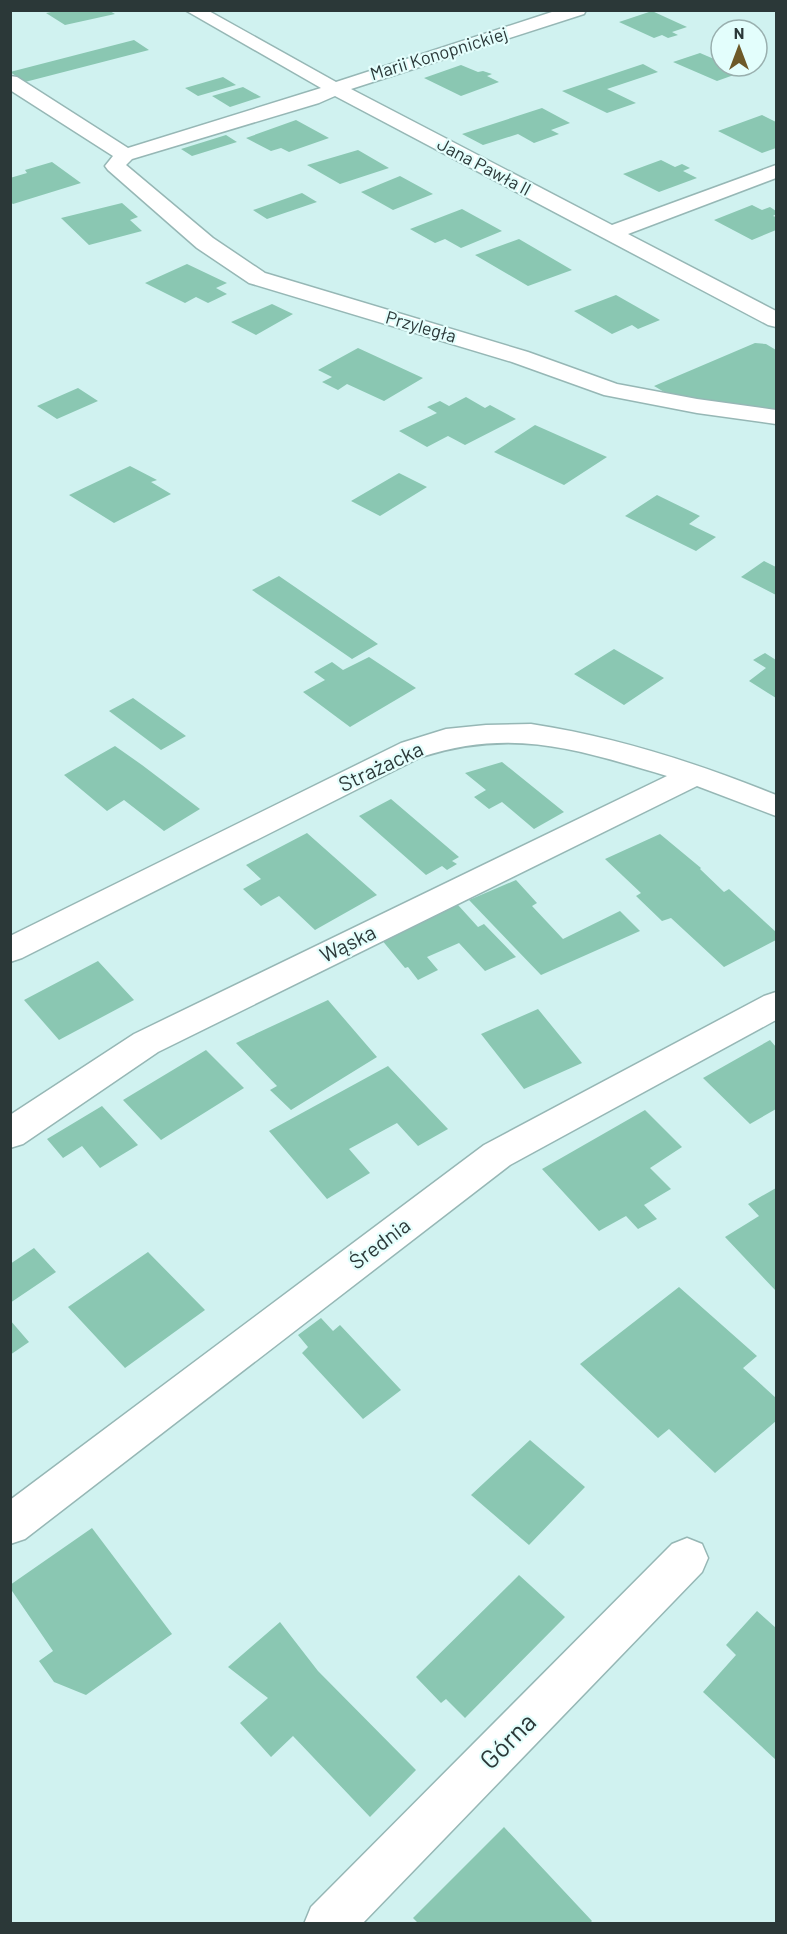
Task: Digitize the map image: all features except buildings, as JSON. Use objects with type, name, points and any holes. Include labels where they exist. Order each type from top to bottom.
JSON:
[{"type":"street","name":"Jana Pawła II","points":[[193,10],[334,88],[777,320]]},
{"type":"street","name":"Marii Konopnickiej","points":[[334,88],[578,10]]},
{"type":"street","points":[[10,81],[125,155],[312,99],[334,88]]},
{"type":"street","name":"Przyległa","points":[[125,155],[115,166],[205,243],[257,278],[520,357],[612,390],[697,406],[777,417]]},
{"type":"street","points":[[611,233],[777,171]]},
{"type":"street","name":"Strażacka","points":[[10,950],[411,750],[446,739],[486,734],[531,733],[576,740],[696,774],[777,806]]},
{"type":"street","name":"Wąska","points":[[10,1134],[146,1043],[696,774]]},
{"type":"street","name":"Średnia","points":[[10,1525],[497,1155],[777,1005]]},
{"type":"street","name":"Górna","points":[[328,1923],[687,1558]]}]
